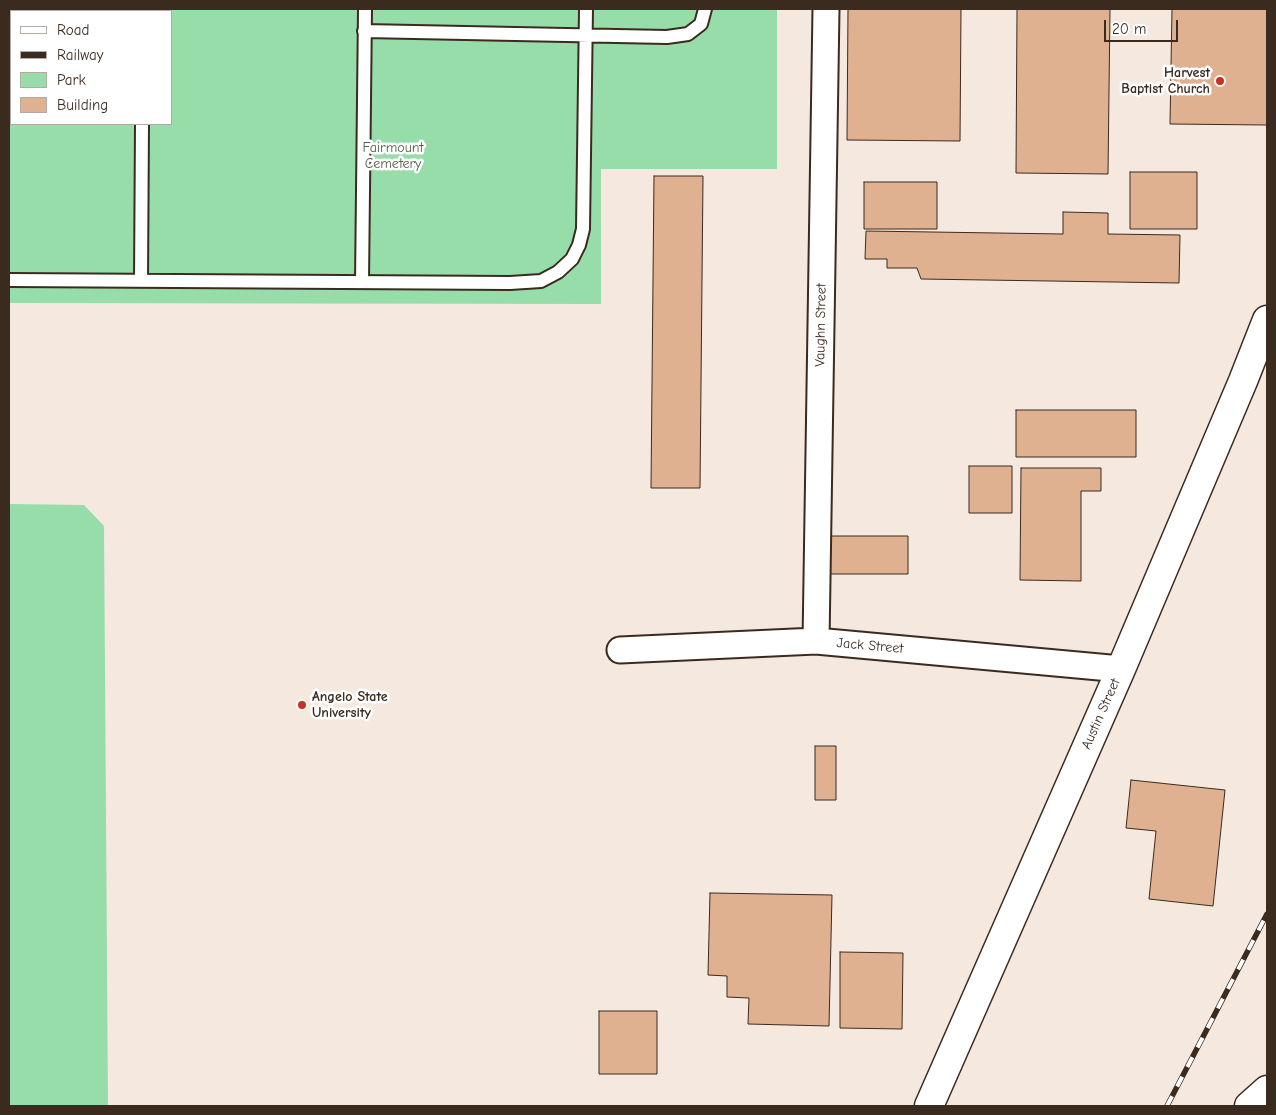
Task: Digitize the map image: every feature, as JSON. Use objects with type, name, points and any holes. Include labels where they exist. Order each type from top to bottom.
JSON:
[{"type":"street","name":"Vaughn Street","points":[[816,640],[826,9]]},
{"type":"street","name":"Austin Street","points":[[929,1106],[1121,668],[1267,320]]},
{"type":"street","name":"Jack Street","points":[[620,650],[816,640],[1121,668]]},
{"type":"street","points":[[1249,1106],[1267,1090]]},
{"type":"lane","points":[[362,282],[365,9]]},
{"type":"lane","points":[[9,280],[510,283],[541,280],[558,272],[572,259],[579,245],[583,229],[586,9]]},
{"type":"lane","points":[[364,31],[667,37],[688,34],[701,24],[704,9]]},
{"type":"lane","points":[[141,280],[142,125]]},
{"type":"green space","name":"Fairmount Cemetery","points":[[9,9],[777,9],[777,169],[601,169],[601,304],[9,303]]},
{"type":"green space","points":[[9,504],[84,505],[104,526],[108,1106],[9,1106]]},
{"type":"building","points":[[848,9],[961,9],[960,141],[847,140]]},
{"type":"building","points":[[1017,9],[1110,9],[1108,174],[1016,173]]},
{"type":"building","points":[[1172,9],[1267,9],[1267,125],[1170,124]]},
{"type":"building","points":[[1130,172],[1197,172],[1197,229],[1130,229]]},
{"type":"building","points":[[654,176],[703,176],[700,488],[651,488]]},
{"type":"building","points":[[864,182],[937,182],[937,229],[864,229]]},
{"type":"building","points":[[1063,212],[1108,213],[1108,234],[1180,235],[1179,283],[921,279],[917,268],[887,268],[887,259],[865,259],[866,231],[1063,234]]},
{"type":"building","points":[[1016,410],[1136,410],[1136,457],[1016,457]]},
{"type":"building","points":[[969,466],[1012,466],[1012,513],[969,513]]},
{"type":"building","points":[[1021,468],[1101,468],[1101,491],[1081,491],[1081,581],[1020,580]]},
{"type":"building","points":[[829,536],[908,536],[908,574],[829,574]]},
{"type":"building","points":[[815,746],[836,746],[836,800],[815,800]]},
{"type":"building","points":[[1131,780],[1225,790],[1213,906],[1149,899],[1156,831],[1126,828]]},
{"type":"building","points":[[710,893],[832,895],[829,1026],[748,1024],[749,998],[727,997],[727,976],[708,975]]},
{"type":"building","points":[[840,952],[903,953],[902,1029],[840,1028]]},
{"type":"building","points":[[599,1011],[657,1011],[657,1074],[599,1074]]},
{"type":"railway","points":[[1167,1106],[1267,914]]},
{"type":"place","name":"Harvest Baptist Church","points":[[1220,81]]},
{"type":"place","name":"Angelo State University","points":[[302,705]]}]
